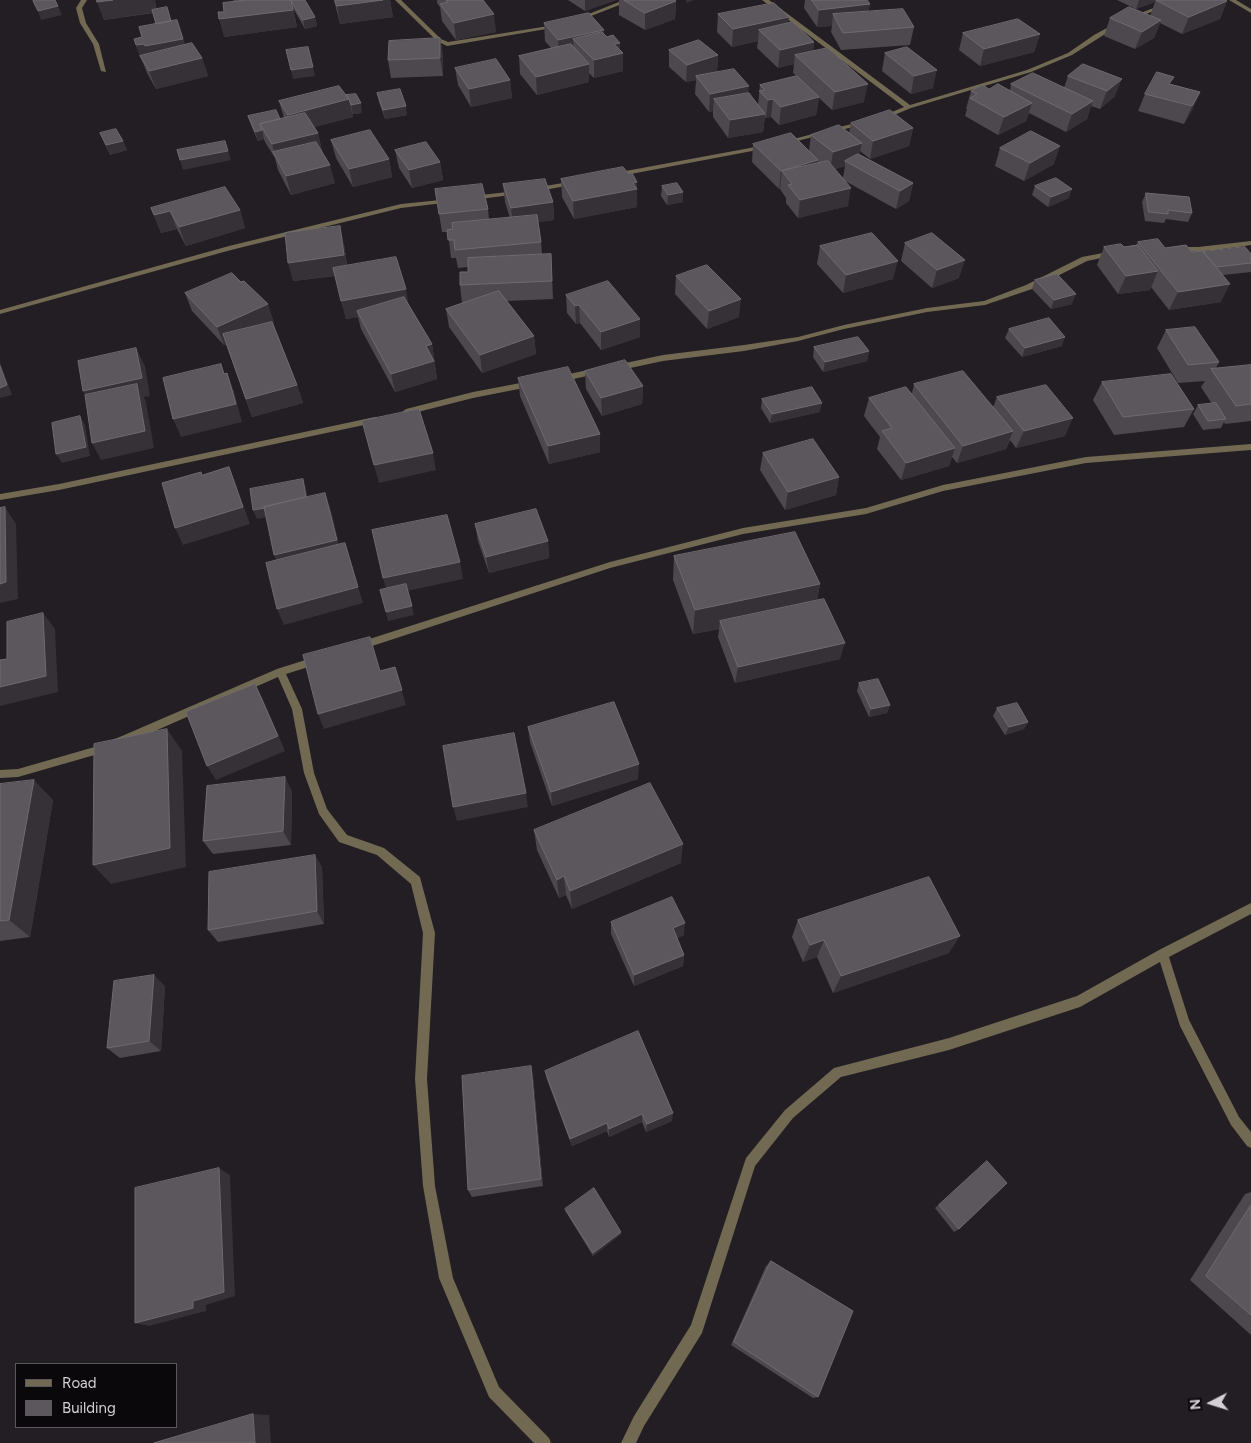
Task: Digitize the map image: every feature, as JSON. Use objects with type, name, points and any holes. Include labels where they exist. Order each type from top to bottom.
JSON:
[{"type":"street","points":[[84,0],[80,8],[83,23],[96,44],[104,71]]},
{"type":"street","points":[[398,0],[439,40],[448,44],[547,30],[566,24]]},
{"type":"street","points":[[575,21],[629,0]]},
{"type":"street","points":[[765,0],[909,107]]},
{"type":"street","points":[[604,177],[774,145],[891,115],[909,107],[1029,71],[1070,54],[1096,36],[1122,22],[1179,0]]},
{"type":"street","points":[[1232,0],[1251,10]]},
{"type":"street","points":[[0,312],[229,248],[401,206],[510,194],[585,181]]},
{"type":"street","points":[[1168,249],[1198,249],[1251,243]]},
{"type":"street","points":[[555,380],[663,358],[798,339],[844,327],[927,310],[985,304],[1029,287],[1085,259],[1120,252]]},
{"type":"street","points":[[397,414],[473,395],[537,383]]},
{"type":"street","points":[[0,497],[340,429],[388,417]]},
{"type":"street","points":[[346,651],[610,565],[743,531],[866,511],[943,488],[1086,460],[1251,447]]},
{"type":"street","points":[[0,774],[18,773],[107,747],[280,672],[327,657]]},
{"type":"street","points":[[280,672],[297,709],[309,773],[323,811],[343,839],[380,851],[416,881],[429,933],[421,1079],[422,1099],[429,1186],[446,1278],[494,1392],[544,1443]]},
{"type":"street","points":[[628,1443],[639,1420],[697,1328],[750,1162],[789,1114],[838,1072],[949,1044],[1080,1001],[1163,954],[1251,908]]},
{"type":"street","points":[[1163,954],[1184,1022],[1235,1121],[1251,1142]]},
{"type":"building","points":[[55,0],[58,6],[38,11],[33,1]]},
{"type":"building","points":[[97,0],[113,0],[97,2]]},
{"type":"building","points":[[247,0],[291,0],[293,10],[219,19],[218,12],[224,12],[223,3]]},
{"type":"building","points":[[291,0],[305,0],[315,17],[303,20]]},
{"type":"building","points":[[335,0],[383,0],[337,6]]},
{"type":"building","points":[[446,0],[483,0],[494,14],[454,23],[440,4],[448,2]]},
{"type":"building","points":[[624,0],[674,0],[676,1],[645,13]]},
{"type":"building","points":[[812,0],[867,0],[870,4],[819,10]]},
{"type":"building","points":[[1156,0],[1225,0],[1227,1],[1189,17]]},
{"type":"building","points":[[774,3],[789,17],[733,29],[718,14]]},
{"type":"building","points":[[167,7],[171,21],[156,24],[152,10]]},
{"type":"building","points":[[1129,7],[1161,20],[1142,32],[1110,18]]},
{"type":"building","points":[[903,9],[914,27],[843,33],[833,14]]},
{"type":"building","points":[[589,13],[604,30],[558,40],[544,23]]},
{"type":"building","points":[[1018,19],[1040,34],[984,49],[963,33]]},
{"type":"building","points":[[177,20],[183,39],[145,46],[144,44],[136,45],[134,39],[142,37],[139,27]]},
{"type":"building","points":[[793,22],[814,42],[780,50],[759,30]]},
{"type":"building","points":[[602,32],[607,37],[613,35],[620,43],[614,44],[623,53],[594,60],[573,39]]},
{"type":"building","points":[[440,38],[440,58],[388,60],[389,41]]},
{"type":"building","points":[[699,40],[718,55],[687,65],[669,50]]},
{"type":"building","points":[[192,43],[202,58],[149,71],[140,56]]},
{"type":"building","points":[[571,44],[589,64],[536,77],[519,56]]},
{"type":"building","points":[[308,47],[313,67],[291,70],[286,50]]},
{"type":"building","points":[[907,47],[937,70],[914,76],[885,53]]},
{"type":"building","points":[[828,48],[868,84],[835,92],[795,55]]},
{"type":"building","points":[[496,59],[510,80],[469,89],[455,68]]},
{"type":"building","points":[[1083,64],[1122,79],[1107,91],[1068,76]]},
{"type":"building","points":[[734,69],[749,86],[710,94],[696,76]]},
{"type":"building","points":[[1157,72],[1174,77],[1169,84],[1200,92],[1192,106],[1145,94]]},
{"type":"building","points":[[1033,73],[1093,101],[1072,114],[1011,84]]},
{"type":"building","points":[[797,76],[819,97],[781,107],[773,99],[768,100],[759,91],[765,90],[760,85]]},
{"type":"building","points":[[998,84],[1032,103],[1004,117],[970,98],[977,94],[971,91],[982,85],[989,89]]},
{"type":"building","points":[[339,86],[349,99],[288,115],[279,101]]},
{"type":"building","points":[[400,89],[406,106],[383,110],[377,93]]},
{"type":"building","points":[[749,93],[765,114],[730,120],[714,99]]},
{"type":"building","points":[[356,94],[361,103],[351,105],[346,95]]},
{"type":"building","points":[[276,110],[280,119],[260,124],[262,130],[255,132],[248,116]]},
{"type":"building","points":[[890,110],[913,128],[873,141],[851,123]]},
{"type":"building","points":[[305,113],[318,133],[272,144],[260,124]]},
{"type":"building","points":[[839,125],[862,143],[833,152],[811,135]]},
{"type":"building","points":[[116,129],[123,141],[106,145],[100,133]]},
{"type":"building","points":[[370,130],[389,159],[349,169],[331,140]]},
{"type":"building","points":[[1031,131],[1060,146],[1030,163],[1000,148]]},
{"type":"building","points":[[791,133],[818,160],[781,171],[753,144]]},
{"type":"building","points":[[225,141],[228,151],[180,160],[177,150]]},
{"type":"building","points":[[316,142],[330,165],[286,176],[273,152]]},
{"type":"building","points":[[426,142],[440,162],[409,170],[395,150]]},
{"type":"building","points":[[858,154],[913,183],[900,191],[845,161]]},
{"type":"building","points":[[828,161],[851,188],[800,200],[788,185],[792,184],[782,171]]},
{"type":"building","points":[[623,167],[628,173],[632,173],[637,182],[633,183],[637,189],[573,201],[561,179]]},
{"type":"building","points":[[1056,178],[1072,189],[1051,197],[1035,186]]},
{"type":"building","points":[[545,179],[553,202],[511,208],[503,184]]},
{"type":"building","points":[[677,183],[683,192],[668,195],[662,186]]},
{"type":"building","points":[[482,184],[488,209],[439,214],[435,189]]},
{"type":"building","points":[[225,187],[240,210],[179,227],[170,211],[154,215],[151,208]]},
{"type":"building","points":[[1146,193],[1189,197],[1192,213],[1168,210],[1168,214],[1149,212]]},
{"type":"building","points":[[537,215],[541,242],[455,250],[454,240],[448,240],[447,230],[453,229],[452,223]]},
{"type":"building","points":[[340,226],[344,255],[288,263],[285,233]]},
{"type":"building","points":[[872,233],[898,261],[846,275],[820,246]]},
{"type":"building","points":[[932,233],[965,260],[937,270],[905,243]]},
{"type":"building","points":[[1158,239],[1165,248],[1186,245],[1192,252],[1203,251],[1230,284],[1178,292],[1138,242]]},
{"type":"building","points":[[1121,244],[1124,247],[1138,245],[1158,271],[1126,276],[1104,247]]},
{"type":"building","points":[[1245,247],[1251,254],[1251,263],[1216,267],[1203,252]]},
{"type":"building","points":[[551,254],[552,281],[460,285],[460,272],[468,272],[468,258]]},
{"type":"building","points":[[396,257],[406,289],[341,301],[333,268]]},
{"type":"building","points":[[707,265],[741,299],[709,311],[676,276]]},
{"type":"building","points":[[232,273],[241,282],[244,281],[268,304],[217,327],[185,293]]},
{"type":"building","points":[[1057,274],[1076,294],[1054,300],[1035,280]]},
{"type":"building","points":[[608,281],[640,319],[601,332],[579,305],[575,306],[566,295]]},
{"type":"building","points":[[499,291],[534,336],[480,355],[446,309]]},
{"type":"building","points":[[404,297],[432,344],[426,346],[434,361],[391,374],[357,311]]},
{"type":"building","points":[[1049,318],[1065,337],[1025,348],[1009,329]]},
{"type":"building","points":[[272,322],[297,385],[246,399],[223,334]]},
{"type":"building","points":[[1195,327],[1219,362],[1188,365],[1166,330]]},
{"type":"building","points":[[858,337],[869,351],[825,362],[814,347]]},
{"type":"building","points":[[136,348],[142,378],[83,391],[78,361]]},
{"type":"building","points":[[625,360],[643,386],[601,398],[585,371]]},
{"type":"building","points":[[221,364],[224,374],[227,373],[236,404],[173,419],[163,378]]},
{"type":"building","points":[[1251,365],[1251,404],[1236,406],[1211,369]]},
{"type":"building","points":[[0,366],[7,385],[0,388]]},
{"type":"building","points":[[568,367],[600,434],[548,446],[518,378]]},
{"type":"building","points":[[963,371],[1013,431],[963,446],[914,384]]},
{"type":"building","points":[[1171,374],[1194,409],[1123,417],[1102,382]]},
{"type":"building","points":[[137,384],[145,431],[92,443],[85,395]]},
{"type":"building","points":[[1046,385],[1073,418],[1024,431],[997,397]]},
{"type":"building","points":[[812,387],[822,403],[772,414],[762,399]]},
{"type":"building","points":[[906,387],[955,448],[906,463],[882,431],[892,428],[869,398]]},
{"type":"building","points":[[1216,403],[1226,419],[1208,421],[1198,405]]},
{"type":"building","points":[[419,409],[433,453],[374,465],[362,421]]},
{"type":"building","points":[[80,416],[86,447],[56,454],[52,423]]},
{"type":"building","points":[[813,439],[839,477],[788,492],[763,453]]},
{"type":"building","points":[[229,467],[243,507],[175,528],[162,483],[201,472],[202,475]]},
{"type":"building","points":[[303,479],[306,497],[253,510],[250,489]]},
{"type":"building","points":[[325,493],[337,540],[274,555],[264,507]]},
{"type":"building","points":[[5,507],[6,582],[0,584],[0,508]]},
{"type":"building","points":[[536,509],[548,541],[486,557],[475,524]]},
{"type":"building","points":[[447,515],[460,562],[383,578],[372,530]]},
{"type":"building","points":[[795,532],[820,584],[695,610],[674,556]]},
{"type":"building","points":[[345,543],[358,587],[277,609],[266,563]]},
{"type":"building","points":[[406,584],[412,606],[386,612],[380,590]]},
{"type":"building","points":[[824,599],[845,643],[738,667],[720,621]]},
{"type":"building","points":[[43,613],[46,676],[0,687],[0,660],[7,659],[7,622]]},
{"type":"building","points":[[370,637],[380,671],[395,667],[402,690],[318,714],[303,655]]},
{"type":"building","points":[[878,679],[890,705],[871,709],[859,683]]},
{"type":"building","points":[[255,684],[278,736],[207,766],[186,712]]},
{"type":"building","points":[[614,702],[639,764],[551,792],[528,727]]},
{"type":"building","points":[[1017,703],[1028,722],[1009,727],[997,708]]},
{"type":"building","points":[[167,729],[170,848],[93,865],[94,744]]},
{"type":"building","points":[[514,733],[526,793],[453,807],[443,746]]},
{"type":"building","points":[[285,777],[283,831],[203,841],[207,786]]},
{"type":"building","points":[[34,780],[9,920],[0,921],[0,784]]},
{"type":"building","points":[[650,783],[683,844],[570,891],[564,876],[557,880],[534,830]]},
{"type":"building","points":[[315,855],[317,911],[208,930],[209,872]]},
{"type":"building","points":[[929,877],[960,936],[841,976],[824,940],[810,945],[798,920]]},
{"type":"building","points":[[672,897],[685,923],[673,928],[684,955],[634,975],[611,922]]},
{"type":"building","points":[[154,975],[149,1041],[107,1048],[114,981]]},
{"type":"building","points":[[638,1031],[673,1113],[647,1124],[642,1114],[609,1129],[607,1123],[570,1139],[545,1071]]},
{"type":"building","points":[[531,1066],[541,1179],[468,1190],[462,1076]]},
{"type":"building","points":[[987,1161],[1007,1183],[959,1229],[939,1205]]},
{"type":"building","points":[[219,1168],[224,1292],[193,1301],[193,1308],[135,1323],[135,1188]]},
{"type":"building","points":[[594,1188],[621,1232],[593,1253],[565,1209]]},
{"type":"building","points":[[1251,1205],[1251,1315],[1206,1276]]},
{"type":"building","points":[[771,1261],[853,1311],[818,1397],[734,1342]]},
{"type":"building","points":[[253,1414],[255,1443],[154,1443]]}]
